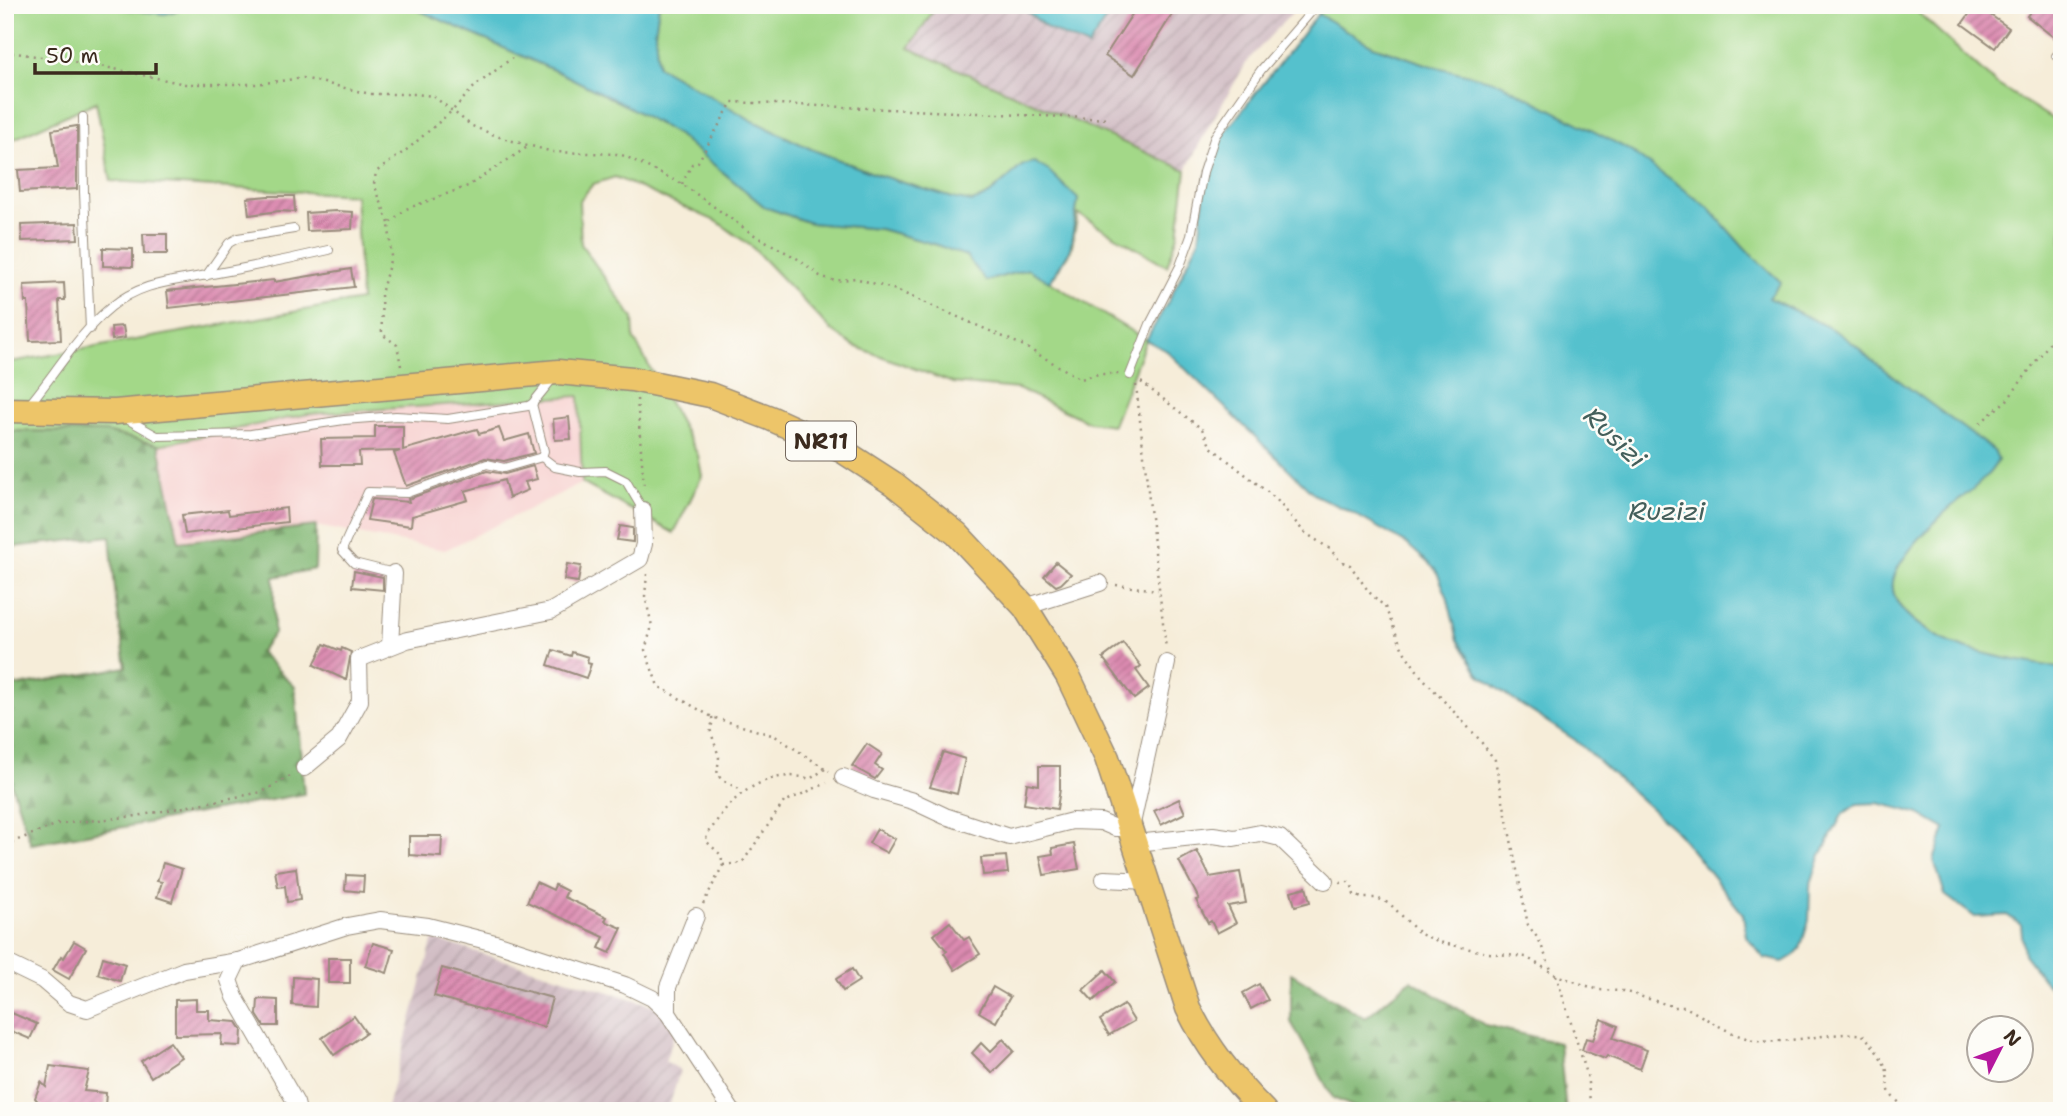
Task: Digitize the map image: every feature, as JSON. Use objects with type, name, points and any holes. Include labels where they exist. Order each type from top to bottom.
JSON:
[{"type":"highway","name":"NR11","points":[[14,411],[115,412],[558,372],[632,379],[710,395],[843,451],[894,484],[957,534],[1025,607],[1068,676],[1107,758],[1188,1008],[1197,1026],[1233,1078],[1264,1111]]},
{"type":"street","points":[[303,768],[338,739],[360,701],[359,659],[407,640],[551,611],[640,559],[644,544],[643,510]]},
{"type":"street","points":[[390,646],[394,573]]},
{"type":"street","points":[[1025,607],[1100,583]]},
{"type":"street","points":[[1133,835],[1167,663]]},
{"type":"street","points":[[843,777],[1009,837],[1072,821],[1101,822],[1133,835],[1213,835],[1234,838],[1260,833],[1280,838],[1325,881]]},
{"type":"street","points":[[1104,879],[1149,881]]},
{"type":"street","points":[[668,1013],[668,987],[696,916]]},
{"type":"street","points":[[5,962],[42,980],[69,1003],[87,1009],[184,970],[238,961],[347,926],[380,920],[428,926],[525,952],[625,985],[652,998],[668,1013],[732,1111]]},
{"type":"street","points":[[238,961],[229,980],[235,997],[296,1103],[298,1111]]},
{"type":"lane","points":[[1133,376],[1150,324],[1180,266],[1191,236],[1203,172],[1215,136],[1269,60],[1317,5]]},
{"type":"lane","points":[[83,117],[90,329]]},
{"type":"lane","points":[[206,276],[229,243],[238,238],[294,229]]},
{"type":"lane","points":[[14,411],[110,308],[132,292],[159,282],[206,276],[329,250]]},
{"type":"lane","points":[[115,412],[157,436],[237,434],[396,416],[448,419],[532,404],[558,372]]},
{"type":"lane","points":[[532,404],[544,452],[542,457]]},
{"type":"lane","points":[[542,457],[555,467],[580,472],[606,471],[626,481],[643,510]]},
{"type":"lane","points":[[394,573],[354,563],[342,550],[368,492],[407,493],[486,464],[504,468],[542,457]]},
{"type":"path","points":[[5,53],[100,66],[185,84],[256,85],[303,78],[370,94],[433,96],[487,134],[553,152],[619,154],[682,184],[751,233],[820,276],[835,281],[855,278],[896,290],[1022,345],[1081,379],[1098,374],[1133,376],[1202,429],[1211,447],[1276,499],[1304,532],[1330,549],[1340,561],[1350,565],[1369,592],[1385,607],[1403,650],[1421,676],[1478,738],[1495,761],[1528,925],[1539,940],[1552,972]]},
{"type":"path","points":[[406,387],[397,345],[382,334],[381,294],[391,257],[389,223],[374,184],[376,172],[409,148],[453,110],[475,86],[512,58]]},
{"type":"path","points":[[682,184],[692,164],[698,162],[732,102],[1110,119]]},
{"type":"path","points":[[389,223],[406,209],[468,186],[529,146]]},
{"type":"path","points":[[1980,423],[2008,400],[2062,326]]},
{"type":"path","points":[[1133,376],[1148,479],[1167,663]]},
{"type":"path","points":[[1100,583],[1158,590]]},
{"type":"path","points":[[658,686],[712,717],[775,736],[825,769],[843,777]]},
{"type":"path","points":[[712,717],[710,729],[719,757],[718,775],[745,792]]},
{"type":"path","points":[[5,845],[58,824],[137,816],[262,792],[303,768]]},
{"type":"path","points":[[696,916],[723,864],[721,855],[706,841],[707,833],[716,825],[722,813],[745,792],[775,776],[800,776],[810,779],[825,769]]},
{"type":"path","points":[[723,864],[742,863],[784,802],[843,777]]},
{"type":"path","points":[[1325,881],[1348,882],[1354,895],[1377,898],[1390,904],[1420,934],[1431,939],[1488,953],[1526,957],[1556,975],[1599,990],[1623,991],[1675,1007],[1685,1007],[1742,1036],[1759,1041],[1800,1040],[1853,1032],[1864,1037],[1880,1057],[1887,1069],[1887,1084],[1892,1097],[1910,1111]]},
{"type":"path","points":[[1556,975],[1587,1074],[1591,1111]]},
{"type":"shaded area","points":[[937,5],[1019,5],[1048,29],[1088,47],[1115,5],[1299,5],[1248,60],[1186,170],[909,48]]},
{"type":"shaded area","points":[[579,396],[582,483],[445,550],[316,526],[179,542],[159,445],[308,414]]},
{"type":"shaded area","points":[[433,939],[656,1006],[677,1027],[665,1061],[680,1070],[668,1111],[386,1111]]},
{"type":"green space","points":[[5,5],[94,5],[165,14],[195,5],[407,5],[565,75],[627,106],[678,135],[765,207],[810,223],[880,229],[937,245],[966,255],[986,281],[1028,269],[1070,250],[1078,199],[1023,165],[986,197],[972,202],[875,174],[811,149],[753,121],[658,66],[655,33],[659,5],[937,5],[909,48],[1186,170],[1178,235],[1167,266],[1078,214],[1071,250],[1050,282],[1146,340],[1113,425],[1089,422],[1018,389],[953,383],[854,346],[832,331],[752,247],[718,222],[615,177],[593,184],[579,201],[581,244],[633,318],[634,339],[698,455],[702,476],[674,533],[582,483],[579,396],[308,414],[159,445],[106,432],[5,431],[5,363],[361,300],[355,195],[111,181],[96,102],[5,143]]},
{"type":"green space","points":[[1326,5],[1910,5],[1995,83],[2062,125],[2062,669],[1986,654],[1951,643],[1916,623],[1898,603],[1893,581],[1900,563],[1912,546],[1941,516],[1870,359],[1859,348],[1835,331],[1769,298],[1781,282],[1744,248],[1429,65],[1373,46],[1318,14]]},
{"type":"green space","points":[[5,431],[106,432],[159,445],[179,542],[316,526],[315,569],[274,577],[274,633],[260,652],[295,687],[304,794],[31,844],[5,765],[5,682],[18,686],[126,667],[110,536],[5,548]]},
{"type":"green space","points":[[1291,973],[1365,1018],[1411,980],[1485,1025],[1559,1043],[1566,1111],[1363,1111],[1333,1098],[1291,1022]]},
{"type":"water","points":[[94,5],[195,5],[165,14]]},
{"type":"water","points":[[407,5],[659,5],[655,33],[658,66],[753,121],[811,149],[875,174],[972,202],[986,197],[1023,165],[1034,162],[1049,171],[1078,199],[1070,250],[1050,282],[1028,269],[986,281],[966,256],[937,245],[880,229],[810,223],[765,207],[678,135],[627,106],[565,75]]},
{"type":"water","points":[[1019,5],[1115,5],[1088,47],[1048,29]]},
{"type":"water","name":"Ruzizi","points":[[1318,14],[1373,46],[1429,65],[1498,82],[1628,149],[1709,208],[1744,248],[1781,282],[1769,298],[1847,339],[1994,451],[1998,460],[1987,476],[1941,516],[1906,555],[1893,581],[1893,592],[1898,603],[1916,623],[1940,638],[1974,651],[2062,669],[2062,997],[2047,984],[2024,954],[2021,925],[2007,915],[1975,917],[1945,895],[1934,860],[1945,829],[1919,814],[1877,803],[1857,804],[1842,815],[1821,855],[1810,886],[1809,920],[1800,949],[1783,962],[1764,958],[1746,936],[1743,914],[1677,832],[1575,740],[1479,674],[1458,640],[1447,596],[1436,570],[1407,544],[1315,495],[1167,351],[1146,340],[1199,240],[1206,177],[1219,140]]},
{"type":"building","points":[[1138,5],[1178,5],[1134,75],[1105,56]]},
{"type":"building","points":[[1976,5],[2009,28],[1995,48],[1962,24]]},
{"type":"building","points":[[2035,5],[2049,5],[2062,16],[2062,44],[2027,16]]},
{"type":"building","points":[[77,126],[77,189],[20,192],[18,170],[58,168],[52,130]]},
{"type":"building","points":[[294,196],[295,212],[249,215],[247,198]]},
{"type":"building","points":[[353,212],[352,229],[307,231],[306,213]]},
{"type":"building","points":[[77,223],[78,239],[22,241],[21,225]]},
{"type":"building","points":[[143,234],[167,234],[167,254],[144,254]]},
{"type":"building","points":[[103,248],[133,249],[133,267],[103,266]]},
{"type":"building","points":[[351,269],[354,287],[169,308],[167,291],[274,282]]},
{"type":"building","points":[[64,283],[65,300],[59,300],[61,340],[30,341],[28,302],[25,302],[24,285]]},
{"type":"building","points":[[123,326],[125,338],[112,340],[111,327]]},
{"type":"building","points":[[569,417],[571,439],[555,440],[553,419]]},
{"type":"building","points":[[375,426],[403,426],[403,450],[477,429],[479,434],[499,428],[504,441],[529,434],[534,453],[504,461],[485,458],[406,486],[394,453],[400,451],[359,452],[360,465],[322,465],[321,439],[375,438]]},
{"type":"building","points":[[533,466],[537,479],[525,482],[528,490],[509,498],[504,480],[465,491],[468,500],[412,516],[411,526],[367,520],[372,499],[409,502],[408,499],[487,471],[505,474]]},
{"type":"building","points":[[286,508],[287,522],[185,534],[182,515],[228,510],[229,515]]},
{"type":"building","points":[[620,526],[633,528],[633,542],[617,540]]},
{"type":"building","points":[[1056,562],[1071,574],[1056,586],[1044,576]]},
{"type":"building","points":[[567,564],[581,566],[578,582],[564,580]]},
{"type":"building","points":[[354,571],[383,577],[383,590],[352,587]]},
{"type":"building","points":[[1123,643],[1141,666],[1136,670],[1149,688],[1134,699],[1103,658]]},
{"type":"building","points":[[324,644],[351,652],[346,680],[314,665]]},
{"type":"building","points":[[553,650],[571,656],[572,652],[588,657],[587,663],[591,664],[586,678],[548,665]]},
{"type":"building","points":[[867,744],[882,754],[875,765],[882,770],[875,779],[852,766]]},
{"type":"building","points":[[943,752],[965,759],[957,794],[930,787]]},
{"type":"building","points":[[1039,766],[1060,766],[1057,809],[1024,804],[1027,783],[1039,785]]},
{"type":"building","points":[[1179,799],[1185,813],[1161,825],[1154,811]]},
{"type":"building","points":[[877,829],[895,839],[887,853],[869,843]]},
{"type":"building","points":[[409,836],[442,836],[441,857],[409,855]]},
{"type":"building","points":[[1074,844],[1079,869],[1044,875],[1040,856],[1053,854],[1052,848]]},
{"type":"building","points":[[1197,851],[1210,877],[1240,872],[1246,903],[1228,906],[1236,923],[1217,933],[1211,921],[1208,923],[1179,861]]},
{"type":"building","points":[[1006,856],[1008,873],[983,875],[981,858]]},
{"type":"building","points":[[163,863],[182,869],[172,902],[157,897],[162,882],[157,881]]},
{"type":"building","points":[[296,868],[300,900],[287,902],[285,886],[278,887],[275,871]]},
{"type":"building","points":[[346,875],[364,876],[363,892],[345,890]]},
{"type":"building","points":[[536,882],[553,890],[555,885],[567,891],[564,897],[607,917],[605,921],[622,928],[610,953],[599,948],[604,937],[527,902]]},
{"type":"building","points":[[1306,887],[1310,902],[1295,906],[1291,891]]},
{"type":"building","points":[[950,922],[964,940],[969,937],[980,954],[955,970],[944,953],[947,951],[934,935]]},
{"type":"building","points":[[74,941],[86,948],[69,979],[53,970]]},
{"type":"building","points":[[373,943],[394,949],[387,973],[365,966]]},
{"type":"building","points":[[103,957],[125,964],[120,981],[98,974]]},
{"type":"building","points":[[328,958],[350,958],[350,983],[328,983]]},
{"type":"building","points":[[442,968],[552,998],[544,1027],[434,996]]},
{"type":"building","points":[[852,969],[859,981],[843,991],[836,979]]},
{"type":"building","points":[[1105,970],[1115,982],[1093,1001],[1083,990]]},
{"type":"building","points":[[293,977],[317,979],[316,1007],[292,1005]]},
{"type":"building","points":[[1259,984],[1268,1000],[1251,1009],[1243,993]]},
{"type":"building","points":[[993,987],[1010,997],[996,1022],[979,1012]]},
{"type":"building","points":[[196,999],[196,1010],[209,1010],[209,1020],[237,1022],[242,1030],[241,1046],[221,1045],[222,1034],[175,1035],[175,1000]]},
{"type":"building","points":[[258,999],[278,1000],[278,1026],[264,1026],[257,1015]]},
{"type":"building","points":[[1124,1005],[1134,1021],[1109,1035],[1100,1020]]},
{"type":"building","points":[[5,1010],[37,1024],[30,1039],[5,1031]]},
{"type":"building","points":[[354,1016],[366,1033],[334,1055],[322,1038]]},
{"type":"building","points":[[1601,1019],[1618,1026],[1613,1038],[1647,1050],[1640,1069],[1582,1050],[1586,1038],[1593,1040]]},
{"type":"building","points":[[1003,1039],[1014,1051],[992,1073],[972,1053],[981,1043],[990,1052]]},
{"type":"building","points":[[170,1042],[181,1057],[151,1077],[141,1061]]},
{"type":"building","points":[[50,1066],[89,1071],[84,1091],[106,1093],[105,1106],[99,1105],[98,1111],[46,1111],[35,1098],[41,1082],[46,1087]]},
{"type":"water label","name":"Rusizi","points":[[1615,437]]}]
